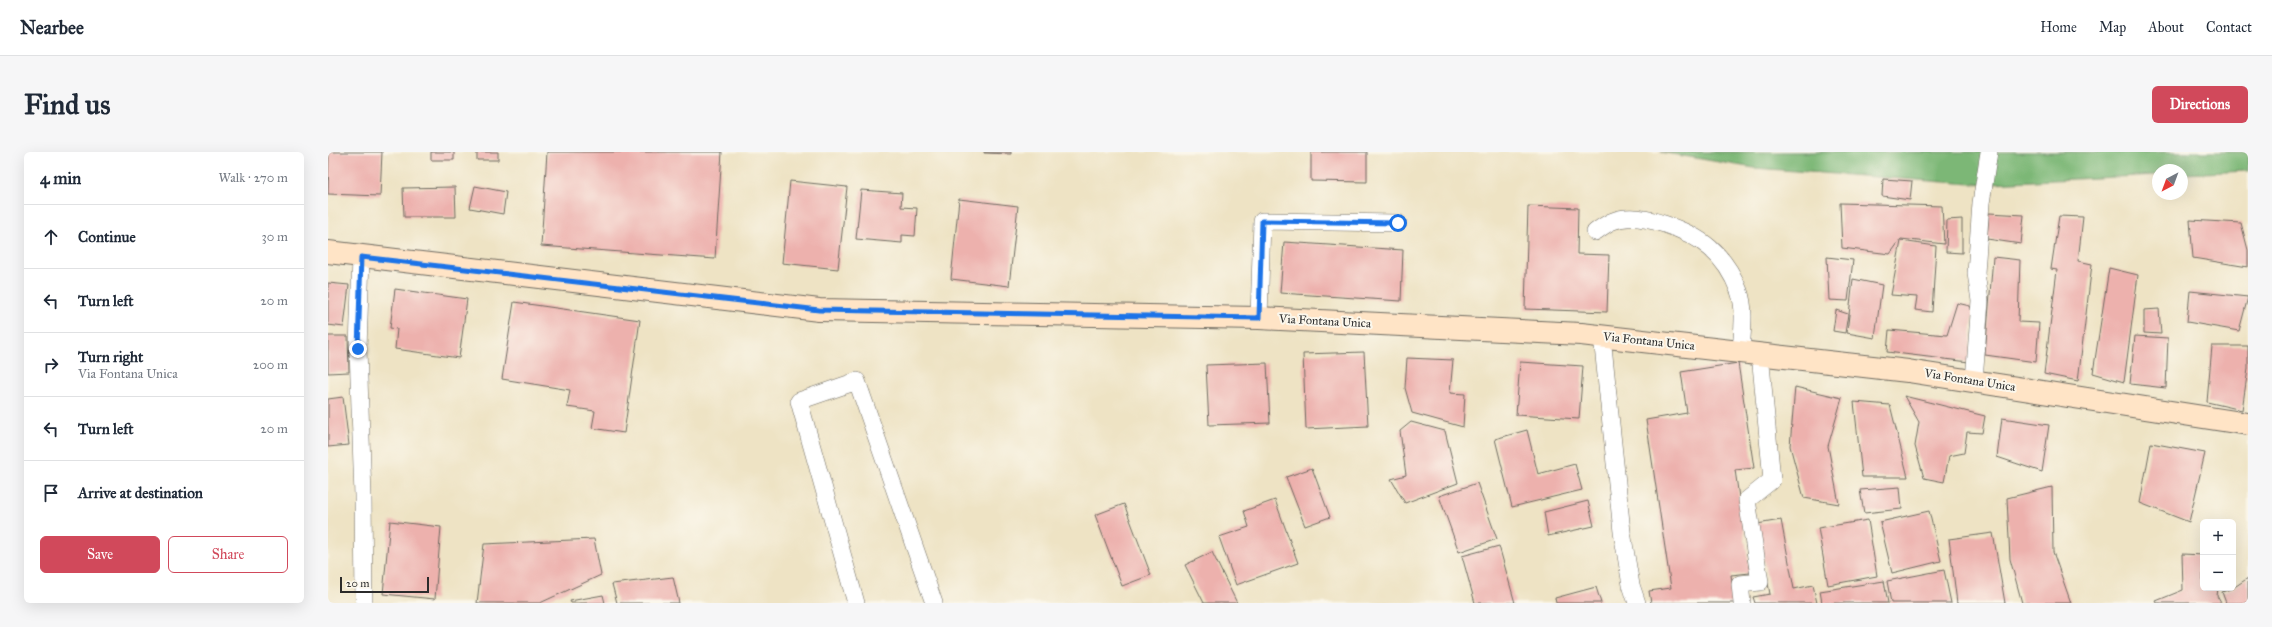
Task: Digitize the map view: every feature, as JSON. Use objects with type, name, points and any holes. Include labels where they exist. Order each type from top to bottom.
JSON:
[{"type":"main road","name":"Via Fontana Unica","points":[[328,252],[819,310],[1259,318],[1602,336],[1908,371],[2248,424]]},
{"type":"lane","points":[[1974,381],[1980,301],[1976,273],[1981,203],[1989,152]]},
{"type":"lane","points":[[1595,232],[1614,220],[1638,218],[1662,223],[1690,235],[1710,248],[1727,266],[1740,292],[1772,480],[1747,500],[1760,582],[1740,584],[1742,603]]},
{"type":"lane","points":[[1259,318],[1262,221],[1398,223]]},
{"type":"lane","points":[[361,257],[358,349],[363,496],[364,603]]},
{"type":"lane","points":[[1602,336],[1622,532],[1631,585],[1637,603]]},
{"type":"lane","points":[[856,603],[799,401],[857,381],[934,603]]},
{"type":"green space","points":[[1660,152],[2248,152],[2248,171],[2188,174],[2188,164],[2152,164],[2152,175],[1971,184],[1754,168]]},
{"type":"building","points":[[329,152],[382,152],[380,196],[328,194]]},
{"type":"building","points":[[431,152],[454,152],[454,160],[431,160]]},
{"type":"building","points":[[477,152],[498,152],[498,160],[477,160]]},
{"type":"building","points":[[547,152],[722,152],[715,259],[541,246]]},
{"type":"building","points":[[1011,152],[1011,154],[984,153]]},
{"type":"building","points":[[1311,152],[1367,152],[1367,182],[1311,181]]},
{"type":"building","points":[[1883,179],[1912,181],[1910,200],[1882,196]]},
{"type":"building","points":[[790,181],[847,187],[838,269],[782,263]]},
{"type":"building","points":[[475,186],[506,192],[503,214],[470,208]]},
{"type":"building","points":[[455,187],[456,217],[404,217],[403,188]]},
{"type":"building","points":[[861,190],[902,193],[901,207],[917,208],[915,236],[902,235],[902,243],[856,239]]},
{"type":"building","points":[[959,199],[1018,206],[1009,286],[951,279]]},
{"type":"building","points":[[1840,203],[1942,206],[1944,244],[1901,239],[1890,254],[1842,248]]},
{"type":"building","points":[[1528,206],[1578,208],[1577,254],[1609,255],[1607,312],[1525,309]]},
{"type":"building","points":[[1989,213],[2024,215],[2021,244],[1987,239]]},
{"type":"building","points":[[2059,216],[2083,217],[2078,261],[2092,264],[2078,381],[2044,374],[2057,270],[2051,269]]},
{"type":"building","points":[[1962,219],[1962,253],[1946,252],[1947,220]]},
{"type":"building","points":[[2190,220],[2241,223],[2248,250],[2248,267],[2193,258]]},
{"type":"building","points":[[1901,241],[1936,246],[1932,312],[1915,310],[1917,297],[1891,295]]},
{"type":"building","points":[[1284,242],[1403,250],[1401,301],[1280,293]]},
{"type":"building","points":[[1827,257],[1853,260],[1848,301],[1829,300]]},
{"type":"building","points":[[1993,257],[2020,260],[2018,322],[2039,323],[2036,362],[1985,355]]},
{"type":"building","points":[[2109,268],[2138,275],[2124,382],[2093,373]]},
{"type":"building","points":[[1853,279],[1882,285],[1875,338],[1847,333]]},
{"type":"building","points":[[328,283],[349,285],[344,327],[328,325]]},
{"type":"building","points":[[395,289],[467,299],[459,358],[395,349],[397,329],[390,328]]},
{"type":"building","points":[[2190,291],[2248,297],[2239,331],[2187,322]]},
{"type":"building","points":[[514,302],[640,320],[624,433],[592,428],[595,411],[567,407],[570,390],[502,379]]},
{"type":"building","points":[[1957,303],[1970,306],[1973,312],[1969,362],[1887,352],[1889,330],[1947,335]]},
{"type":"building","points":[[2159,309],[2161,334],[2144,333],[2144,310]]},
{"type":"building","points":[[1836,310],[1848,314],[1845,333],[1833,331]]},
{"type":"building","points":[[328,336],[348,336],[349,372],[328,373]]},
{"type":"building","points":[[2135,336],[2168,338],[2166,388],[2130,384]]},
{"type":"building","points":[[2212,346],[2248,346],[2248,369],[2242,410],[2207,402]]},
{"type":"building","points":[[1364,352],[1368,426],[1306,429],[1303,354]]},
{"type":"building","points":[[1407,358],[1453,360],[1450,393],[1465,394],[1463,427],[1412,413],[1405,388]]},
{"type":"building","points":[[1520,362],[1583,366],[1579,419],[1516,415]]},
{"type":"building","points":[[1267,363],[1270,423],[1209,425],[1206,365]]},
{"type":"building","points":[[1738,363],[1754,468],[1735,470],[1750,573],[1731,575],[1735,603],[1651,603],[1649,591],[1671,588],[1646,420],[1687,413],[1681,372]]},
{"type":"building","points":[[1795,387],[1842,398],[1828,446],[1839,504],[1804,498],[1790,446]]},
{"type":"building","points":[[1904,396],[1985,416],[1982,433],[1967,432],[1964,453],[1949,456],[1944,482],[1924,478],[1915,446],[1919,422]]},
{"type":"building","points":[[343,397],[349,445],[328,447],[328,399]]},
{"type":"building","points":[[1854,402],[1890,405],[1908,477],[1862,477]]},
{"type":"building","points":[[2002,418],[2049,425],[2042,472],[1997,457]]},
{"type":"building","points":[[1411,422],[1445,431],[1458,483],[1405,503],[1391,479],[1406,475],[1400,431]]},
{"type":"building","points":[[1527,430],[1538,474],[1575,464],[1582,490],[1512,507],[1495,439]]},
{"type":"building","points":[[2151,443],[2205,453],[2189,522],[2140,503]]},
{"type":"building","points":[[1312,468],[1330,517],[1305,526],[1286,477]]},
{"type":"building","points":[[1477,483],[1497,539],[1459,552],[1439,496]]},
{"type":"building","points":[[1900,487],[1902,509],[1864,513],[1860,490]]},
{"type":"building","points":[[2052,487],[2053,552],[2071,603],[2022,603],[2010,559],[2007,498]]},
{"type":"building","points":[[1275,500],[1298,563],[1236,585],[1219,537],[1249,527],[1244,511]]},
{"type":"building","points":[[1588,501],[1594,526],[1548,536],[1544,512]]},
{"type":"building","points":[[1124,504],[1151,575],[1122,586],[1095,515]]},
{"type":"building","points":[[1929,511],[1941,561],[1892,573],[1880,522]]},
{"type":"building","points":[[1781,520],[1794,589],[1813,585],[1817,603],[1755,603],[1753,597],[1770,594],[1757,524]]},
{"type":"building","points":[[1868,520],[1877,576],[1828,585],[1818,528]]},
{"type":"building","points":[[390,521],[441,527],[435,599],[383,594]]},
{"type":"building","points":[[1993,533],[2005,603],[1957,603],[1949,539]]},
{"type":"building","points":[[594,539],[601,575],[540,603],[477,603],[484,544]]},
{"type":"building","points":[[1499,546],[1515,603],[1475,603],[1462,556]]},
{"type":"building","points":[[1212,552],[1237,603],[1204,603],[1185,565]]},
{"type":"building","points":[[2182,554],[2200,555],[2200,591],[2218,591],[2217,596],[2221,603],[2157,603],[2156,601],[2183,590]]},
{"type":"building","points":[[1944,570],[1951,603],[1891,603],[1887,581]]},
{"type":"building","points":[[673,577],[679,603],[617,603],[612,584]]},
{"type":"building","points":[[2248,578],[2248,603],[2226,603],[2222,592],[2236,591],[2236,586]]},
{"type":"building","points":[[1884,581],[1888,603],[1822,603],[1820,591]]},
{"type":"building","points":[[1596,587],[1601,603],[1556,603],[1555,598]]},
{"type":"building","points":[[603,595],[605,603],[571,603],[570,601]]},
{"type":"route","points":[[358,349],[361,257],[819,310],[1259,318],[1262,221],[1398,223]]}]
